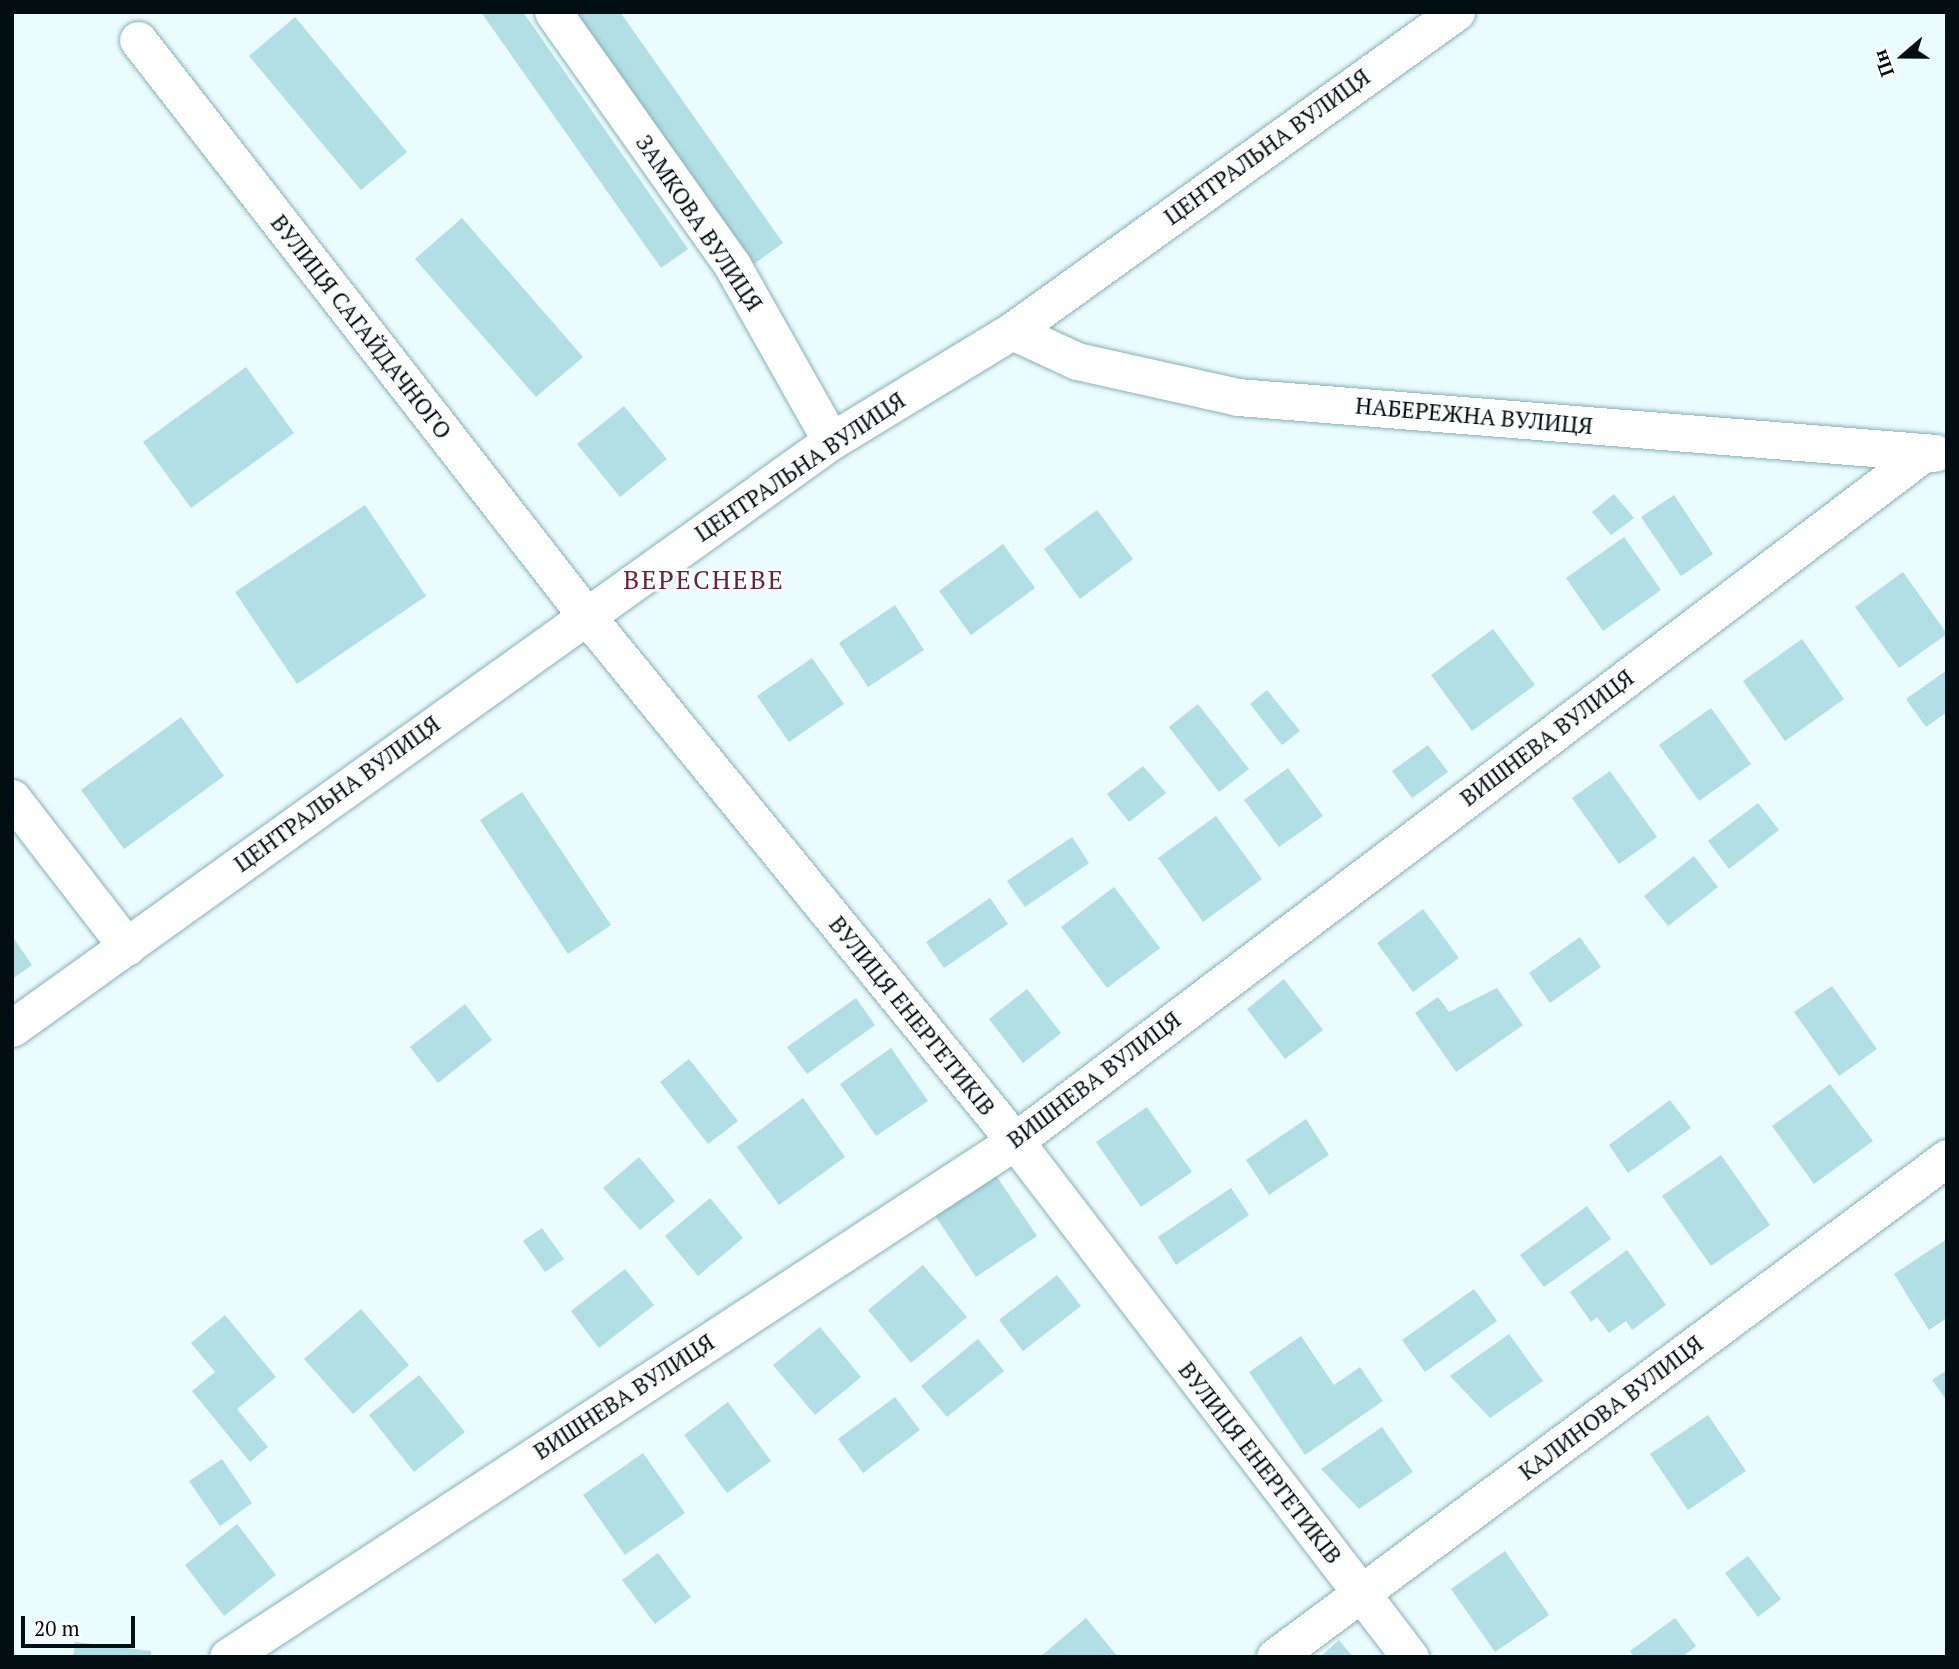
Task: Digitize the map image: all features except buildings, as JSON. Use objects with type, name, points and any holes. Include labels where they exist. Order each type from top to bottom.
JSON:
[{"type":"street","name":"ЗАМКОВА ВУЛИЦЯ","points":[[553,12],[733,265],[831,441]]},
{"type":"street","name":"ЦЕНТРАЛЬНА ВУЛИЦЯ","points":[[12,1028],[585,614],[831,441],[1012,331],[1456,12]]},
{"type":"street","name":"ВУЛИЦЯ САГАЙДАЧНОГО","points":[[138,40],[585,614]]},
{"type":"street","name":"НАБЕРЕЖНА ВУЛИЦЯ","points":[[1012,331],[1077,361],[1238,397],[1936,453]]},
{"type":"street","name":"ВИШНЕВА ВУЛИЦЯ","points":[[228,1657],[1015,1141],[1936,453]]},
{"type":"street","name":"ВУЛИЦЯ ЕНЕРГЕТИКІВ","points":[[585,614],[1015,1141],[1410,1657]]},
{"type":"street","points":[[12,798],[127,947]]},
{"type":"street","name":"КАЛИНОВА ВУЛИЦЯ","points":[[1275,1657],[1947,1158]]},
{"type":"district","name":"ВЕРЕСНЕВЕ","points":[[704,580]]}]
